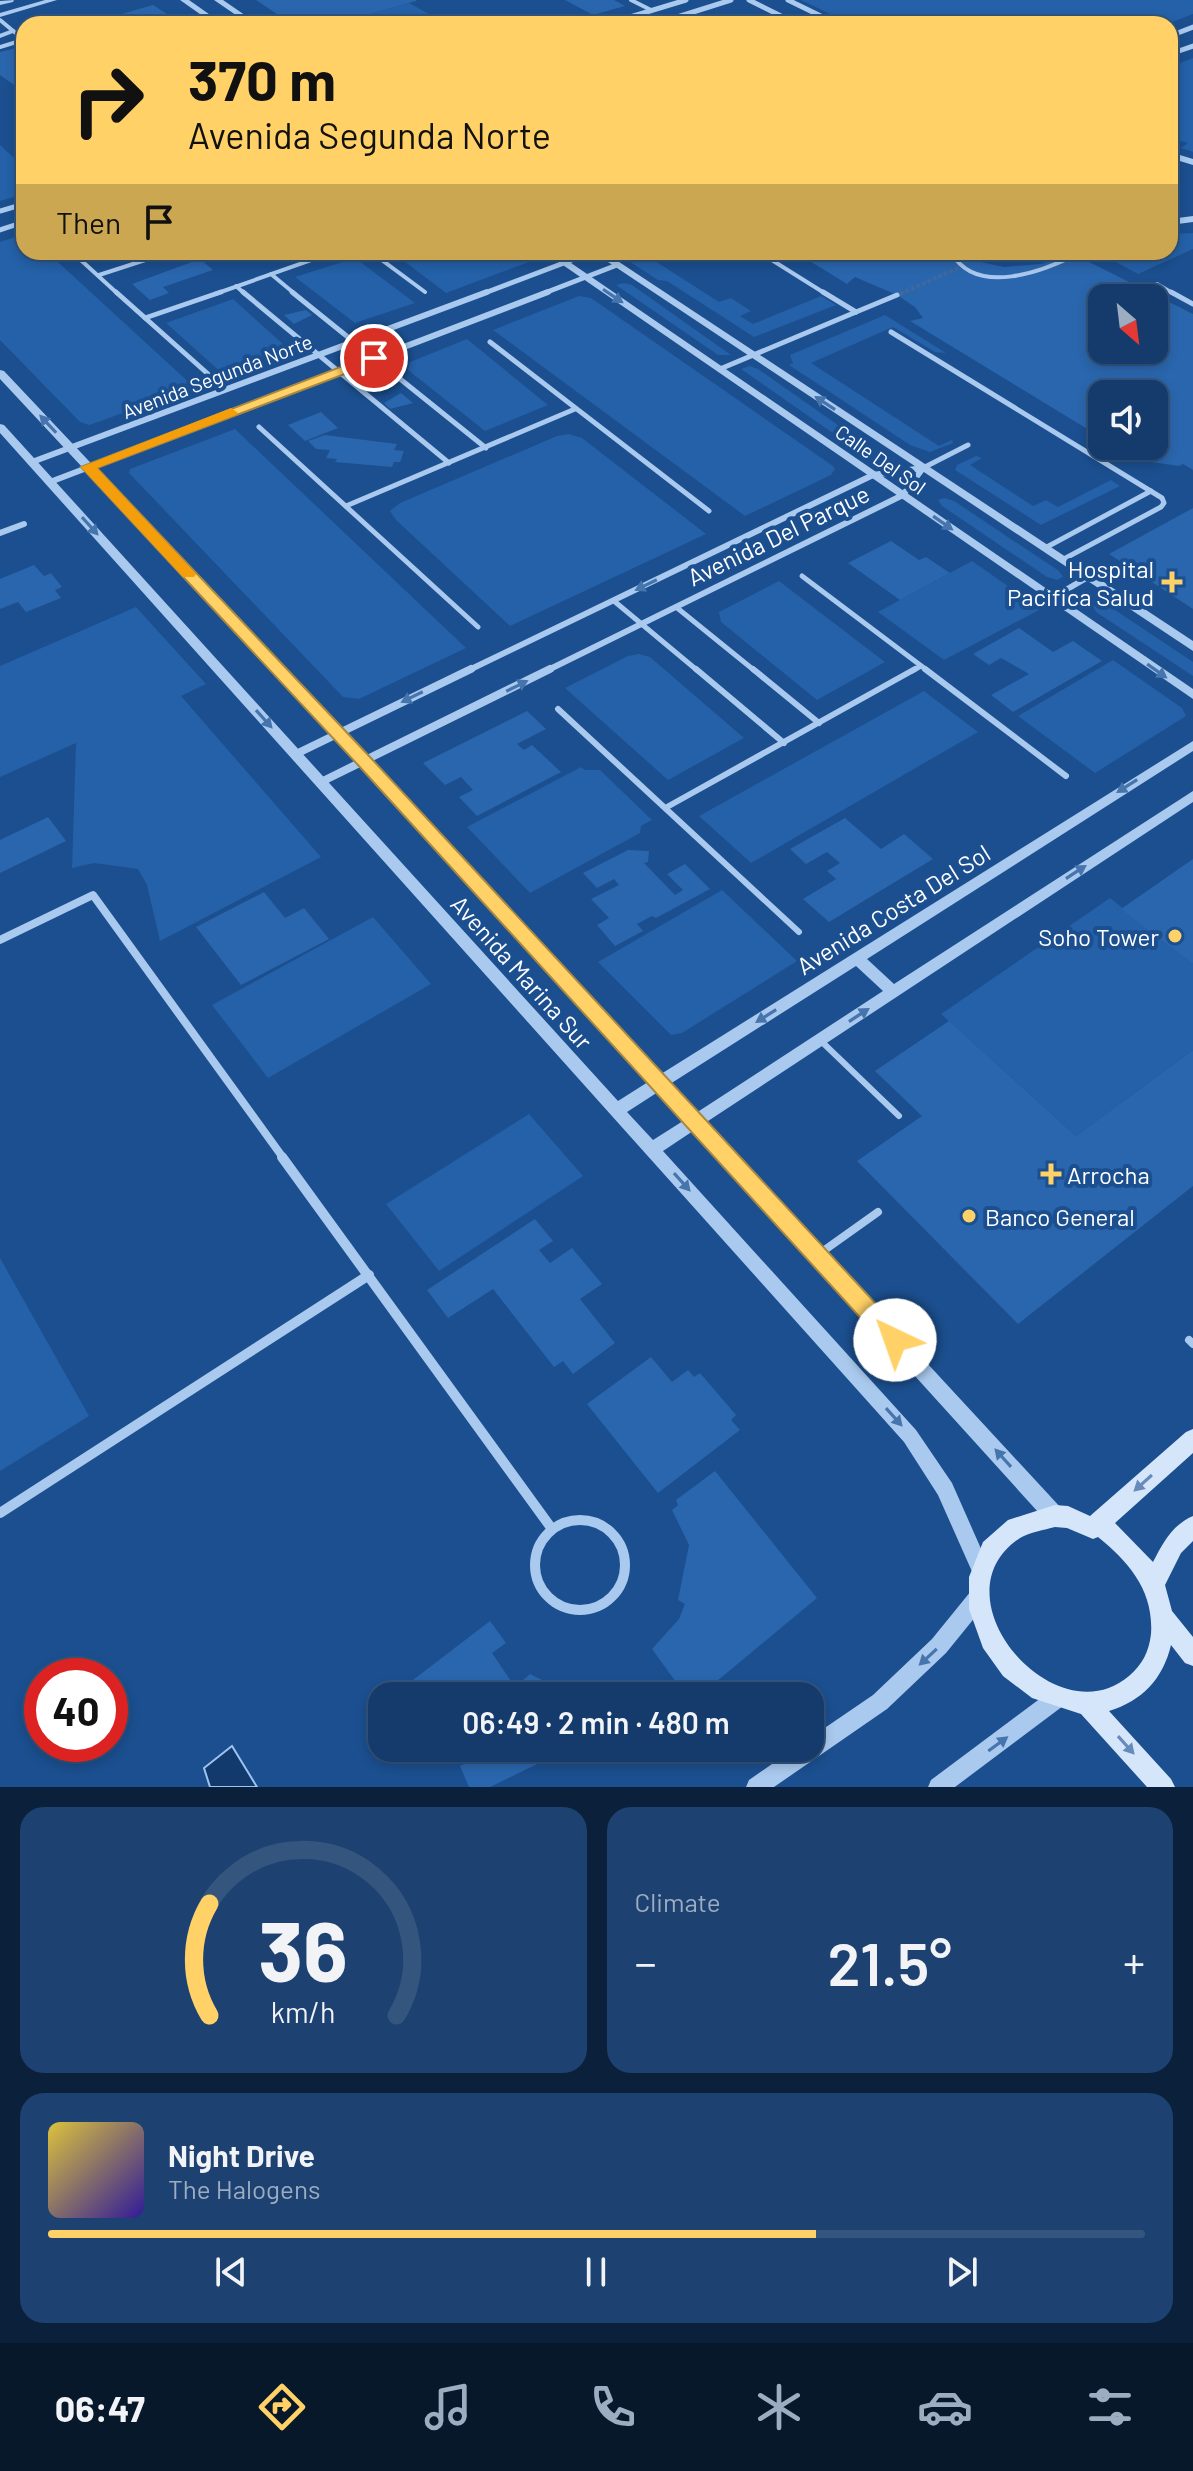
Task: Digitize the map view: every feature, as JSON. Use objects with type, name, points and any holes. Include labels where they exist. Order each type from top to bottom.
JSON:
[{"type":"main road","points":[[1093,1528],[1193,1439]]},
{"type":"main road","points":[[1055,1516],[1068,1517],[1093,1528],[1098,1523],[1125,1544],[1141,1562],[1154,1584],[1163,1617],[1161,1651],[1145,1679],[1120,1698],[1087,1704],[1056,1699],[1026,1683],[1002,1659],[985,1629],[978,1598],[981,1569],[992,1547],[1009,1529],[1030,1519],[1055,1516]]},
{"type":"main road","points":[[1154,1584],[1173,1545],[1193,1527]]},
{"type":"main road","points":[[1163,1617],[1193,1655]]},
{"type":"main road","points":[[1087,1704],[1163,1787]]},
{"type":"street","points":[[0,3],[10,0]]},
{"type":"street","points":[[0,18],[53,0]]},
{"type":"street","points":[[184,0],[206,15]]},
{"type":"street","points":[[218,0],[242,16]]},
{"type":"street","points":[[632,16],[686,0]]},
{"type":"street","points":[[680,16],[731,0]]},
{"type":"street","points":[[749,0],[781,16]]},
{"type":"street","points":[[788,0],[821,16]]},
{"type":"street","name":"Calle Del Sol","points":[[561,260],[1193,695]]},
{"type":"street","name":"Avenida Segunda Norte","points":[[32,462],[573,260]]},
{"type":"street","name":"Calle Del Sol","points":[[609,260],[1193,647]]},
{"type":"street","points":[[952,260],[978,274],[1003,277],[1066,260]]},
{"type":"street","name":"Avenida Segunda Norte","points":[[50,482],[617,265]]},
{"type":"street","points":[[856,312],[897,295]]},
{"type":"street","name":"Avenida Marina Sur","points":[[0,373],[364,761],[1055,1516]]},
{"type":"street","name":"Avenida Marina Sur","points":[[0,427],[910,1436],[945,1489],[981,1569]]},
{"type":"street","name":"Avenida Del Parque","points":[[296,754],[873,475],[923,468]]},
{"type":"street","name":"Avenida Del Parque","points":[[321,782],[903,495],[923,468]]},
{"type":"street","points":[[0,533],[24,524]]},
{"type":"street","points":[[1052,598],[1088,577]]},
{"type":"street","name":"Avenida Costa Del Sol","points":[[617,1110],[1193,745]]},
{"type":"street","points":[[653,1149],[1193,796]]},
{"type":"street","points":[[0,940],[93,895],[552,1529]]},
{"type":"street","points":[[856,958],[894,992]]},
{"type":"street","points":[[0,1513],[369,1275]]},
{"type":"street","points":[[585,1519],[614,1535],[624,1556],[624,1569],[615,1592],[603,1603],[576,1610],[562,1607],[542,1589],[535,1563],[538,1550],[552,1529],[563,1523],[585,1519]]},
{"type":"street","points":[[756,1787],[880,1702],[939,1646],[978,1598]]},
{"type":"street","points":[[938,1787],[1056,1699]]},
{"type":"lane","points":[[631,0],[651,10]]},
{"type":"lane","points":[[0,18],[16,33]]},
{"type":"lane","points":[[0,36],[13,31]]},
{"type":"lane","points":[[81,260],[208,374]]},
{"type":"lane","points":[[99,275],[145,260]]},
{"type":"lane","points":[[145,318],[311,260]]},
{"type":"lane","points":[[382,260],[425,292]]},
{"type":"lane","points":[[772,260],[856,312]]},
{"type":"lane","points":[[271,274],[354,342]]},
{"type":"lane","points":[[236,286],[449,463]]},
{"type":"lane","points":[[1168,290],[1193,304]]},
{"type":"lane","points":[[720,369],[856,312]]},
{"type":"lane","points":[[891,332],[1162,498],[1164,503],[1161,507],[1061,560]]},
{"type":"lane","points":[[490,342],[709,511]]},
{"type":"lane","points":[[374,358],[486,448]]},
{"type":"lane","points":[[346,506],[575,409]]},
{"type":"lane","points":[[259,427],[478,627]]},
{"type":"lane","points":[[923,468],[968,445]]},
{"type":"lane","points":[[1044,549],[1151,491]]},
{"type":"lane","points":[[802,576],[1066,776]]},
{"type":"lane","points":[[614,601],[784,743]]},
{"type":"lane","points":[[676,607],[819,723]]},
{"type":"lane","points":[[667,807],[921,666]]},
{"type":"lane","points":[[558,709],[799,932]]},
{"type":"lane","points":[[820,1040],[899,1116]]},
{"type":"lane","points":[[817,1255],[878,1212]]},
{"type":"shaded area","points":[[801,0],[1193,0],[1193,14],[1178,20],[1178,16],[834,16]]},
{"type":"shaded area","points":[[409,3],[433,16],[363,16]]},
{"type":"shaded area","points":[[1193,58],[1193,152],[1181,148],[1188,143],[1178,140],[1178,64]]},
{"type":"shaded area","points":[[0,145],[16,160],[16,196],[0,201]]},
{"type":"shaded area","points":[[1193,233],[1193,249],[1178,256],[1178,234]]},
{"type":"shaded area","points":[[16,237],[16,260],[56,260],[194,387],[89,425],[80,422],[0,340],[0,242]]},
{"type":"shaded area","points":[[358,260],[415,303],[355,323],[295,277]]},
{"type":"shaded area","points":[[403,260],[530,260],[529,262],[446,293]]},
{"type":"shaded area","points":[[627,260],[653,260],[719,302],[731,298],[751,311],[740,316],[753,324],[821,296],[836,305],[754,337],[667,281],[658,280]]},
{"type":"shaded area","points":[[1112,260],[1169,260],[1138,274]]},
{"type":"shaded area","points":[[616,285],[632,285],[731,355],[718,355]]},
{"type":"shaded area","points":[[579,296],[591,298],[833,466],[835,469],[831,475],[745,516],[493,330]]},
{"type":"shaded area","points":[[233,299],[285,346],[285,351],[224,375],[166,323]]},
{"type":"shaded area","points":[[885,315],[946,353],[935,352],[893,327],[811,363],[939,446],[952,440],[953,443],[930,452],[910,445],[789,365],[793,363],[790,355]]},
{"type":"shaded area","points":[[467,339],[548,405],[485,431],[408,370],[410,362]]},
{"type":"shaded area","points":[[750,366],[885,458],[873,461],[741,369]]},
{"type":"shaded area","points":[[235,429],[466,648],[359,699],[343,697],[129,473],[130,469]]},
{"type":"shaded area","points":[[569,434],[582,438],[706,534],[510,626],[390,511],[400,503],[557,436]]},
{"type":"shaded area","points":[[976,456],[982,458],[970,465],[1033,506],[1046,500],[1058,507],[1111,480],[1120,486],[1041,525],[955,470],[957,465]]},
{"type":"shaded area","points":[[938,500],[954,501],[1059,571],[1063,577],[1057,580],[1047,577],[942,506]]},
{"type":"shaded area","points":[[972,561],[1041,609],[944,660],[878,612]]},
{"type":"shaded area","points":[[779,581],[885,662],[817,700],[721,622],[719,612]]},
{"type":"shaded area","points":[[1098,602],[1109,606],[1193,662],[1193,676],[1096,612],[1092,605]]},
{"type":"shaded area","points":[[136,607],[206,684],[181,696],[321,857],[160,941],[147,885],[138,869],[94,863],[72,868],[76,743],[0,777],[0,666]]},
{"type":"shaded area","points":[[639,654],[650,657],[744,738],[668,780],[565,688],[628,656]]},
{"type":"shaded area","points":[[1113,660],[1182,708],[1186,716],[1095,773],[1018,716]]},
{"type":"shaded area","points":[[924,691],[978,732],[751,863],[699,816]]},
{"type":"shaded area","points":[[581,767],[600,770],[652,820],[641,826],[640,833],[530,893],[467,827]]},
{"type":"shaded area","points":[[722,890],[797,961],[682,1033],[671,1035],[598,962]]},
{"type":"shaded area","points":[[1110,898],[1193,964],[1193,1050],[1076,1136],[941,1014]]},
{"type":"shaded area","points":[[373,917],[431,984],[268,1078],[212,1005]]},
{"type":"shaded area","points":[[529,1114],[583,1176],[439,1271],[386,1204]]},
{"type":"shaded area","points":[[0,1258],[89,1416],[0,1471]]},
{"type":"shaded area","points":[[232,1746],[257,1787],[210,1787],[204,1768]]},
{"type":"building","points":[[256,0],[416,0],[363,16],[280,16]]},
{"type":"building","points":[[565,0],[614,0],[625,6],[593,15]]},
{"type":"building","points":[[153,5],[170,16],[115,16]]},
{"type":"building","points":[[16,48],[16,86],[0,75],[0,52]]},
{"type":"building","points":[[197,260],[213,270],[163,287],[169,293],[150,300],[132,284]]},
{"type":"building","points":[[808,260],[975,260],[1004,267],[1054,260],[1085,260],[1133,284],[1088,284],[1088,364],[1168,364],[1168,302],[1193,314],[1193,470],[1183,464],[1138,460],[1168,460],[1168,380],[1088,380],[1088,429],[910,321],[923,318],[915,307],[897,295],[855,277],[847,284]]},
{"type":"building","points":[[306,310],[312,315],[294,324],[284,315]]},
{"type":"building","points":[[401,393],[413,403],[390,409],[384,403]]},
{"type":"building","points":[[321,412],[338,428],[305,441],[288,425]]},
{"type":"building","points":[[325,435],[397,444],[394,450],[404,451],[400,462],[394,462],[392,467],[335,462],[337,459],[326,458],[330,450],[316,449],[308,441]]},
{"type":"building","name":"Hospital Pacifica Salud","points":[[1193,508],[1193,609],[1109,554]]},
{"type":"building","points":[[891,541],[919,560],[926,557],[950,573],[900,600],[848,563]]},
{"type":"building","points":[[34,565],[44,576],[51,573],[62,587],[55,590],[61,598],[26,612],[18,602],[0,609],[0,579]]},
{"type":"building","points":[[1019,628],[1053,652],[1073,641],[1102,661],[1013,712],[991,695],[1029,674],[1001,658],[989,665],[973,654]]},
{"type":"building","points":[[527,711],[546,729],[517,744],[524,750],[532,745],[561,772],[477,816],[459,797],[473,790],[461,777],[445,785],[423,763]]},
{"type":"building","points":[[48,817],[66,841],[0,873],[0,840]]},
{"type":"building","points":[[845,818],[881,849],[904,834],[933,859],[829,922],[803,899],[836,879],[827,871],[840,863],[827,852],[806,864],[790,849]]},
{"type":"building","points":[[628,850],[649,851],[648,862],[644,863],[675,895],[683,890],[667,874],[685,864],[710,889],[656,918],[652,916],[637,924],[643,931],[615,946],[597,925],[609,918],[591,899],[619,885],[614,879],[597,888],[583,873]]},
{"type":"building","name":"Soho Tower","points":[[1193,859],[1193,964],[1121,909]]},
{"type":"building","points":[[264,892],[285,918],[304,908],[329,939],[241,985],[196,927]]},
{"type":"building","points":[[949,1021],[1076,1136],[1193,1050],[1193,1186],[1018,1324],[857,1161],[922,1116],[875,1071]]},
{"type":"building","points":[[535,1219],[553,1241],[539,1250],[550,1263],[572,1248],[602,1284],[580,1299],[615,1343],[573,1374],[563,1361],[554,1367],[493,1289],[448,1318],[427,1290]]},
{"type":"building","points":[[651,1357],[672,1382],[688,1370],[694,1377],[700,1373],[736,1415],[731,1420],[740,1430],[658,1493],[587,1404]]},
{"type":"building","points":[[715,1471],[817,1598],[716,1682],[676,1682],[652,1649],[679,1619],[685,1604],[678,1600],[689,1545],[672,1510],[678,1505],[676,1500]]},
{"type":"building","points":[[490,1621],[506,1643],[492,1653],[512,1682],[410,1682]]},
{"type":"building","points":[[530,1674],[546,1682],[521,1682]]},
{"type":"building","points":[[468,1762],[541,1762],[490,1787],[469,1787],[460,1766]]},
{"type":"tunnel","points":[[902,293],[960,267]]},
{"type":"tunnel","points":[[897,295],[902,293]]},
{"type":"slow traffic","points":[[188,574],[88,467],[231,413]]},
{"type":"place","name":"Hospital Pacifica Salud","points":[[1172,582]]},
{"type":"place","name":"Soho Tower","points":[[1175,936]]},
{"type":"place","name":"Arrocha","points":[[1051,1174]]},
{"type":"place","name":"Banco General","points":[[969,1216]]},
{"type":"route","points":[[374,358],[88,467],[364,761],[895,1340]]}]
